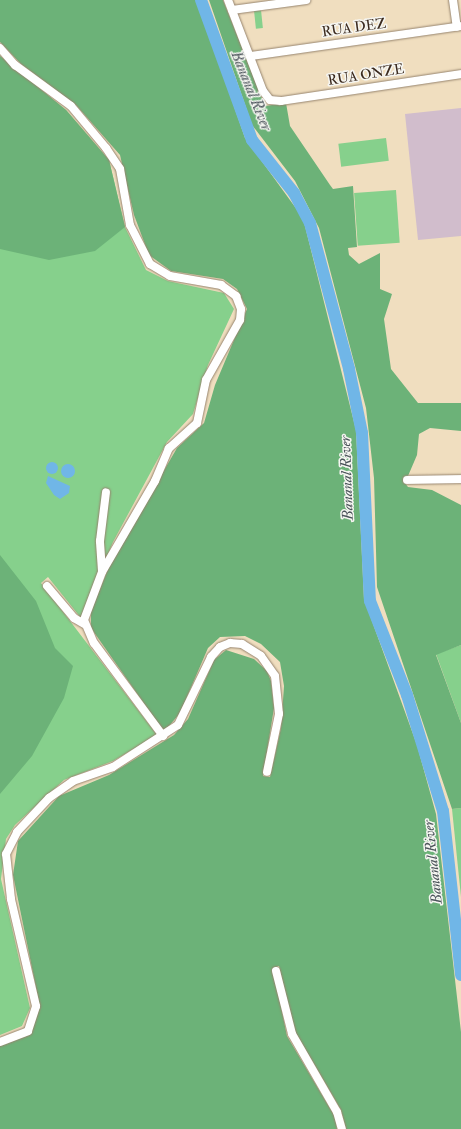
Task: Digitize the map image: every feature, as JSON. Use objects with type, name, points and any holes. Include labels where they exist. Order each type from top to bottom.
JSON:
[{"type":"street","points":[[228,0],[251,56]]},
{"type":"street","points":[[232,10],[306,0]]},
{"type":"street","points":[[453,0],[459,26]]},
{"type":"street","name":"RUA DEZ","points":[[251,56],[459,26]]},
{"type":"street","points":[[0,48],[15,65],[71,106],[106,148],[120,169],[130,225],[150,264],[170,276],[221,285],[236,296],[241,309],[240,320],[206,380],[197,423],[169,448],[155,481],[102,572],[84,624]]},
{"type":"street","name":"RUA ONZE","points":[[251,56],[263,92],[276,101],[461,74]]},
{"type":"street","points":[[407,480],[461,479]]},
{"type":"street","points":[[102,572],[100,541],[106,492]]},
{"type":"street","points":[[47,586],[74,618],[84,624],[163,736]]},
{"type":"street","points":[[0,1042],[22,1035],[36,1014],[34,986],[5,867],[12,840],[63,787],[113,767],[163,736],[182,719],[215,651],[225,644],[242,644],[266,661],[277,686],[278,725],[267,772]]},
{"type":"street","points":[[276,971],[292,1034],[337,1112],[342,1129]]},
{"type":"shaded area","points":[[461,108],[461,236],[418,240],[405,114]]},
{"type":"green space","points":[[0,0],[197,0],[245,138],[303,218],[356,430],[364,599],[417,745],[436,814],[461,1032],[461,1129],[346,1129],[341,1110],[293,1028],[279,966],[273,968],[287,1036],[335,1117],[337,1129],[0,1129],[0,1045],[29,1035],[40,1007],[13,875],[18,841],[59,796],[109,775],[174,735],[188,719],[214,660],[226,650],[254,659],[267,671],[271,681],[274,708],[263,776],[270,777],[281,728],[284,686],[280,662],[261,644],[245,636],[220,637],[208,648],[180,713],[164,732],[91,628],[91,611],[111,562],[177,448],[204,423],[215,385],[247,309],[237,289],[223,279],[171,271],[149,255],[134,215],[120,155],[76,105],[21,64],[0,42]]},
{"type":"green space","points":[[209,0],[223,0],[265,106],[286,103],[290,126],[333,189],[353,186],[357,247],[348,248],[349,255],[359,264],[380,253],[380,289],[392,294],[384,319],[391,369],[418,403],[461,403],[461,431],[430,428],[419,434],[417,455],[405,483],[408,487],[432,490],[461,505],[461,645],[436,655],[461,723],[461,808],[452,809],[377,587],[374,478],[366,408],[319,228],[295,181],[252,125]]},
{"type":"green space","points":[[261,10],[263,28],[256,29],[254,11]]},
{"type":"green space","points":[[0,56],[66,110],[109,160],[125,227],[146,270],[168,281],[224,293],[234,309],[208,365],[193,414],[167,442],[113,542],[81,618],[48,577],[41,583],[157,735],[113,761],[64,780],[15,825],[6,839],[1,879],[30,1008],[22,1026],[0,1035]]},
{"type":"green space","points":[[0,56],[66,110],[109,160],[125,227],[95,251],[49,260],[0,249]]},
{"type":"green space","points":[[386,138],[389,161],[341,167],[338,144]]},
{"type":"green space","points":[[396,190],[400,243],[358,246],[354,193]]},
{"type":"green space","points":[[0,555],[36,601],[55,648],[73,666],[64,698],[32,756],[0,794]]},
{"type":"green space","points":[[461,645],[461,723],[436,654]]},
{"type":"green space","points":[[461,808],[461,897],[452,809]]},
{"type":"water","points":[[50,462],[54,462],[58,468],[54,474],[50,474],[46,470],[46,466]]},
{"type":"water","points":[[68,464],[73,466],[75,471],[73,476],[68,478],[63,476],[61,471],[63,466]]},
{"type":"water","points":[[48,476],[70,486],[69,493],[60,499],[54,495],[46,483]]},
{"type":"waterway","name":"Bananal River","points":[[201,0],[252,140],[294,193],[310,223],[349,369],[362,433],[370,601],[407,695],[443,811],[461,975]]}]
